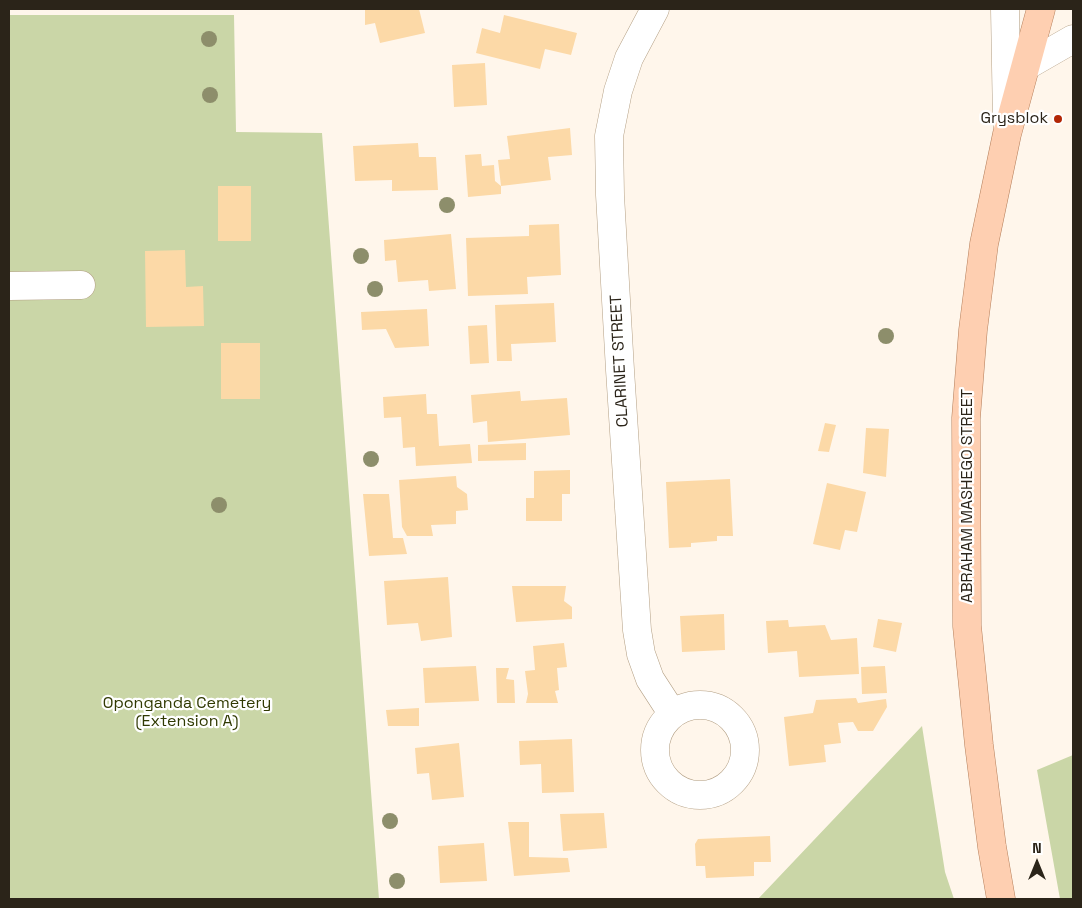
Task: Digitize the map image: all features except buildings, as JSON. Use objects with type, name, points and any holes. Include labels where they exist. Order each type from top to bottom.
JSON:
[{"type":"main road","name":"ABRAHAM MASHEGO STREET","points":[[1001,899],[985,791],[967,626],[966,418],[973,330],[984,244],[1007,134],[1041,9]]},
{"type":"street","name":"CLARINET STREET","points":[[655,9],[629,58],[618,91],[609,136],[610,195],[637,630],[641,654],[650,680],[672,714]]},
{"type":"street","points":[[1005,9],[1007,134]]},
{"type":"street","points":[[1026,66],[1073,39]]},
{"type":"street","points":[[9,286],[81,285]]},
{"type":"green space","name":"Oponganda Cemetery (Extension A)","points":[[9,15],[234,15],[236,132],[322,133],[379,899],[9,899]]},
{"type":"green space","points":[[922,726],[945,872],[954,899],[758,899]]},
{"type":"green space","points":[[1073,755],[1073,899],[1060,899],[1037,770]]},
{"type":"place","name":"Grysblok","points":[[1058,119]]}]
